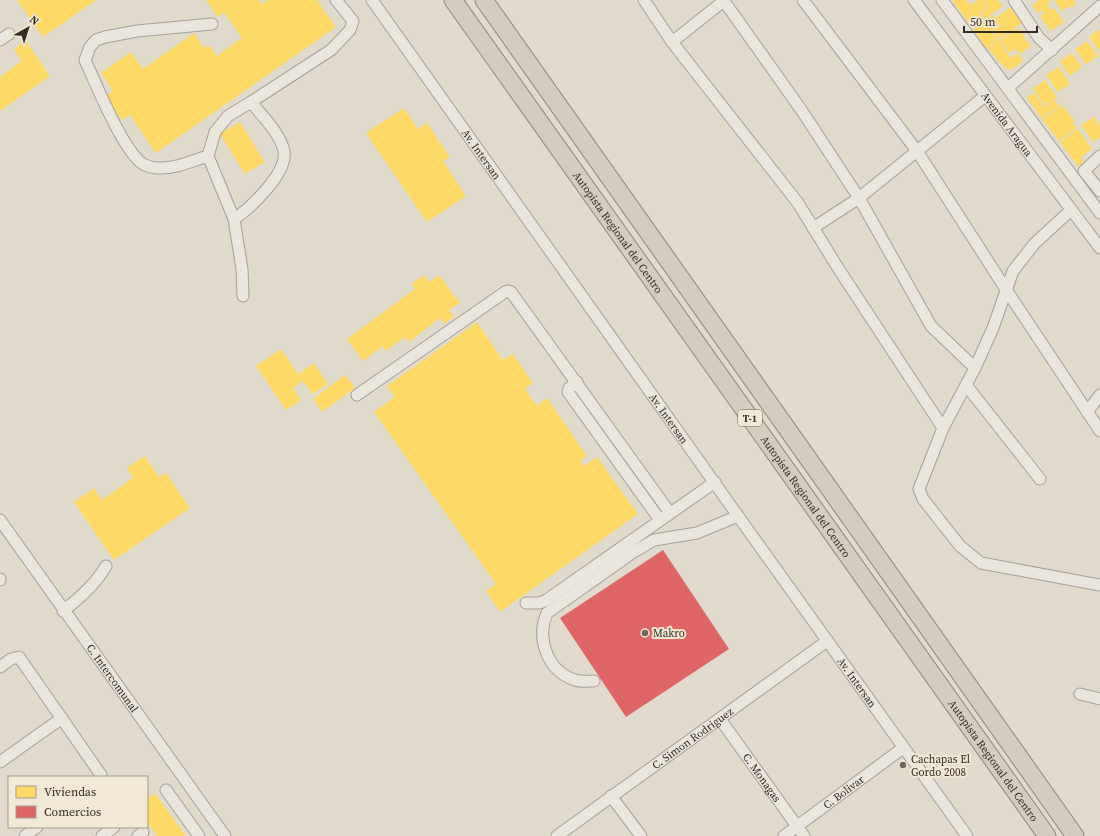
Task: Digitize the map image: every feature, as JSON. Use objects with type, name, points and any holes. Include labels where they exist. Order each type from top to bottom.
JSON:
[{"type":"highway","name":"Autopista Regional del Centro","points":[[453,0],[1047,836]]},
{"type":"highway","name":"Autopista Regional del Centro","points":[[484,0],[1075,836]]},
{"type":"street","points":[[243,296],[242,269],[234,219],[208,156],[215,132],[228,116],[331,50],[350,30],[353,25],[353,21],[336,0]]},
{"type":"street","name":"Av. Intersan","points":[[372,0],[827,641],[968,836]]},
{"type":"street","points":[[644,0],[672,42],[798,204],[944,428]]},
{"type":"street","points":[[672,42],[724,0],[802,111],[859,198],[930,326],[975,368]]},
{"type":"street","points":[[802,0],[917,151],[1007,291],[1100,431]]},
{"type":"street","name":"Avenida Aragua","points":[[914,0],[1100,248]]},
{"type":"street","name":"Avenida Aragua","points":[[942,0],[1100,213]]},
{"type":"street","points":[[1014,0],[1039,38],[1052,50]]},
{"type":"street","points":[[1008,88],[1100,6]]},
{"type":"street","points":[[208,156],[174,166],[157,168],[143,164],[133,153],[118,130],[85,60],[90,47],[96,40],[105,37],[137,31],[212,24]]},
{"type":"street","points":[[813,228],[859,198],[985,96]]},
{"type":"street","points":[[234,219],[260,198],[281,167],[284,152],[278,136],[251,102]]},
{"type":"street","points":[[1100,156],[1084,171],[1100,191]]},
{"type":"street","points":[[1071,210],[1035,243],[1013,271],[993,328],[975,368],[944,428],[919,489],[923,499],[960,546],[982,563],[1100,585]]},
{"type":"street","points":[[357,395],[504,292],[511,292],[670,513]]},
{"type":"street","points":[[577,382],[569,388],[568,392],[660,520]]},
{"type":"street","points":[[966,385],[1040,479]]},
{"type":"street","points":[[1087,412],[1100,395]]},
{"type":"street","points":[[526,603],[539,603],[545,601],[714,482]]},
{"type":"street","points":[[594,681],[576,680],[562,673],[552,665],[543,641],[543,622],[547,613],[632,553],[654,540],[697,533],[738,516]]},
{"type":"street","name":"C. Intercomunal","points":[[0,520],[225,836]]},
{"type":"street","points":[[63,610],[76,601],[100,576],[106,566]]},
{"type":"street","name":"C. Simon Rodriguez","points":[[557,836],[827,641]]},
{"type":"street","points":[[0,667],[11,659],[19,657],[101,776]]},
{"type":"street","points":[[1080,694],[1100,699]]},
{"type":"street","points":[[0,762],[62,718]]},
{"type":"street","name":"C. Monagas","points":[[720,719],[804,836]]},
{"type":"street","name":"C. Bolivar","points":[[784,836],[904,748]]},
{"type":"street","points":[[166,790],[199,836]]},
{"type":"street","points":[[611,796],[641,836]]},
{"type":"street","points":[[25,836],[36,828]]},
{"type":"street","points":[[102,836],[113,828]]},
{"type":"building: Viviendas","points":[[17,0],[96,0],[43,37]]},
{"type":"building: Viviendas","points":[[206,0],[259,0],[262,4],[268,0],[317,0],[336,27],[156,153],[130,115],[122,120],[105,96],[113,91],[101,73],[131,52],[143,69],[194,33],[204,48],[209,45],[217,56],[242,38],[224,12],[218,17]]},
{"type":"building: Viviendas","points":[[952,0],[966,0],[971,5],[978,0],[983,0],[988,7],[979,13],[984,20],[972,28]]},
{"type":"building: Viviendas","points":[[984,0],[998,0],[1003,6],[985,19],[981,13],[989,7]]},
{"type":"building: Viviendas","points":[[1039,0],[1049,0],[1050,3],[1047,5],[1051,10],[1054,8],[1064,22],[1051,31],[1040,16],[1044,13],[1042,10],[1038,13],[1032,5]]},
{"type":"building: Viviendas","points":[[1054,0],[1074,0],[1076,4],[1071,8],[1069,6],[1062,11]]},
{"type":"building: Viviendas","points":[[1011,7],[1022,23],[999,39],[993,30],[1001,25],[996,18]]},
{"type":"building: Viviendas","points":[[993,15],[999,24],[991,30],[998,40],[986,48],[973,29]]},
{"type":"building: Viviendas","points":[[1018,28],[1031,46],[1020,54],[1016,49],[1010,53],[1000,40]]},
{"type":"building: Viviendas","points":[[1100,29],[1100,52],[1089,37]]},
{"type":"building: Viviendas","points":[[999,40],[1011,58],[1018,53],[1023,61],[1013,69],[1007,69],[1002,65],[988,48]]},
{"type":"building: Viviendas","points":[[26,41],[50,76],[0,111],[0,77],[22,61],[14,49]]},
{"type":"building: Viviendas","points":[[1087,41],[1098,56],[1086,64],[1075,49]]},
{"type":"building: Viviendas","points":[[1072,53],[1082,67],[1070,76],[1060,61]]},
{"type":"building: Viviendas","points":[[1059,67],[1070,84],[1058,92],[1046,75]]},
{"type":"building: Viviendas","points":[[1045,80],[1057,97],[1044,105],[1033,88]]},
{"type":"building: Viviendas","points":[[1034,93],[1044,107],[1054,99],[1059,106],[1041,118],[1027,97]]},
{"type":"building: Viviendas","points":[[1062,105],[1075,121],[1073,123],[1077,128],[1059,141],[1042,119]]},
{"type":"building: Viviendas","points":[[404,108],[418,129],[427,123],[450,157],[443,161],[466,196],[427,222],[366,133]]},
{"type":"building: Viviendas","points":[[1094,117],[1100,126],[1100,137],[1093,142],[1081,125]]},
{"type":"building: Viviendas","points":[[240,122],[265,162],[245,174],[220,134]]},
{"type":"building: Viviendas","points":[[1078,129],[1092,149],[1081,157],[1084,162],[1078,166],[1060,142]]},
{"type":"building: Viviendas","points":[[424,275],[429,282],[439,275],[460,303],[449,310],[454,317],[444,324],[440,318],[409,342],[405,337],[386,351],[383,346],[363,361],[347,339],[415,289],[411,284]]},
{"type":"building: Viviendas","points":[[477,322],[503,360],[513,354],[533,383],[525,389],[537,406],[547,398],[587,456],[580,461],[584,466],[597,457],[638,514],[500,612],[486,591],[496,584],[374,412],[395,397],[387,386]]},
{"type":"building: Viviendas","points":[[281,349],[298,374],[314,363],[328,384],[313,394],[303,381],[293,388],[301,400],[286,410],[256,366]]},
{"type":"building: Viviendas","points":[[345,375],[355,388],[322,412],[313,399]]},
{"type":"building: Viviendas","points":[[145,456],[159,477],[166,473],[190,508],[114,560],[74,502],[94,488],[102,500],[133,478],[127,468]]},
{"type":"building: Viviendas","points":[[155,793],[186,836],[157,836],[148,823],[148,798]]},
{"type":"building: Comercios","name":"Makro","points":[[663,550],[729,649],[626,717],[560,618]]},
{"type":"place","name":"Makro","points":[[645,633]]},
{"type":"place","name":"Cachapas El Gordo 2008","points":[[903,765]]}]
